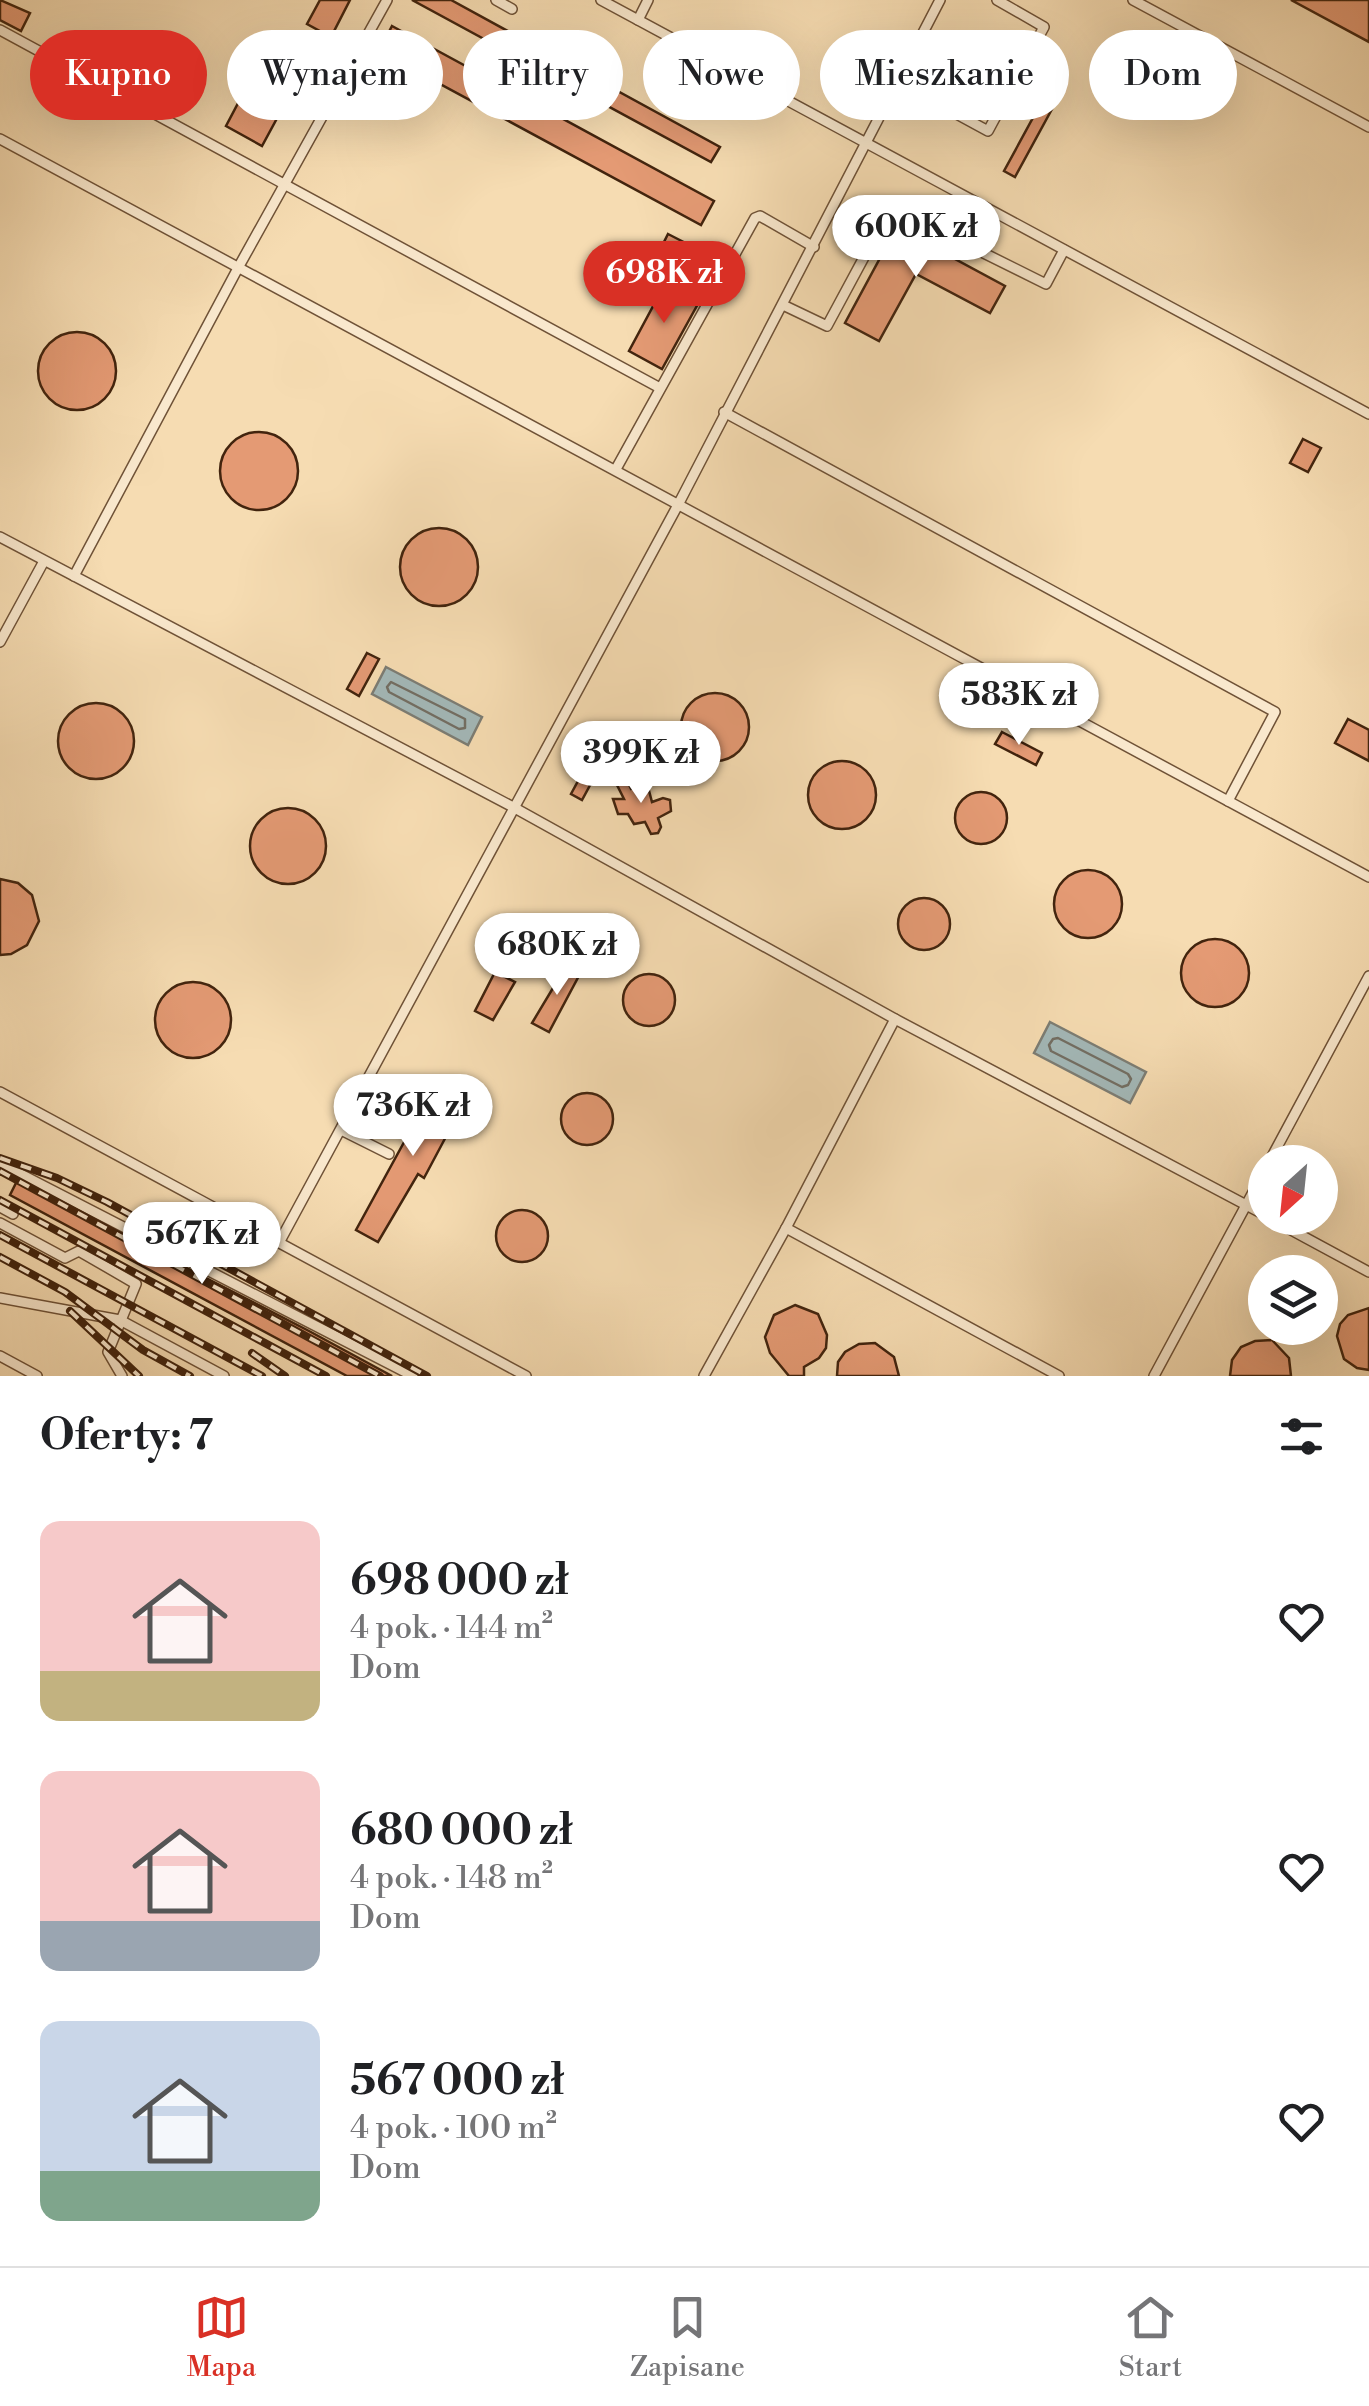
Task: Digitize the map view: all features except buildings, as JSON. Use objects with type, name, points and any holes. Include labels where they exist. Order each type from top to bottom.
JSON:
[{"type":"lane","points":[[74,576],[387,0]]},
{"type":"lane","points":[[496,0],[512,8]]},
{"type":"lane","points":[[601,0],[1369,414]]},
{"type":"lane","points":[[638,20],[648,0]]},
{"type":"lane","points":[[924,30],[940,0]]},
{"type":"lane","points":[[997,0],[1044,27],[1042,30]]},
{"type":"lane","points":[[1133,0],[1369,127]]},
{"type":"lane","points":[[0,30],[660,388]]},
{"type":"lane","points":[[280,1240],[679,502],[879,120]]},
{"type":"lane","points":[[967,120],[988,131],[994,120]]},
{"type":"lane","points":[[0,140],[679,502],[1369,877]]},
{"type":"lane","points":[[783,305],[826,326],[891,207],[1046,284],[1064,250]]},
{"type":"lane","points":[[616,469],[755,218],[760,216],[814,246]]},
{"type":"lane","points":[[724,412],[1275,712],[1228,801]]},
{"type":"lane","points":[[0,537],[513,807],[895,1018],[1246,1205]]},
{"type":"lane","points":[[0,642],[44,560]]},
{"type":"lane","points":[[1278,1145],[1369,976]]},
{"type":"lane","points":[[704,1376],[895,1018]]},
{"type":"lane","points":[[0,1092],[526,1376]]},
{"type":"lane","points":[[341,1130],[390,1154]]},
{"type":"lane","points":[[1,1163],[413,1376]]},
{"type":"lane","points":[[1154,1376],[1248,1201]]},
{"type":"lane","points":[[0,1207],[13,1214]]},
{"type":"lane","points":[[0,1224],[65,1258],[79,1251],[136,1284],[108,1352],[122,1376]]},
{"type":"lane","points":[[786,1228],[1059,1376]]},
{"type":"lane","points":[[1302,1235],[1369,1272]]},
{"type":"lane","points":[[0,1298],[120,1320],[224,1376]]},
{"type":"lane","points":[[0,1356],[36,1376]]},
{"type":"water","points":[[386,667],[482,717],[468,745],[372,694]]},
{"type":"water","points":[[1050,1022],[1146,1072],[1130,1103],[1034,1053]]},
{"type":"railway","points":[[0,1158],[57,1178],[107,1202],[427,1376]]},
{"type":"railway","points":[[0,1171],[380,1376]]},
{"type":"railway","points":[[0,1200],[326,1376]]},
{"type":"railway","points":[[0,1235],[262,1376]]},
{"type":"railway","points":[[0,1257],[65,1292],[143,1350],[190,1376]]},
{"type":"railway","points":[[70,1311],[139,1376]]},
{"type":"railway","points":[[252,1353],[285,1376]]}]
